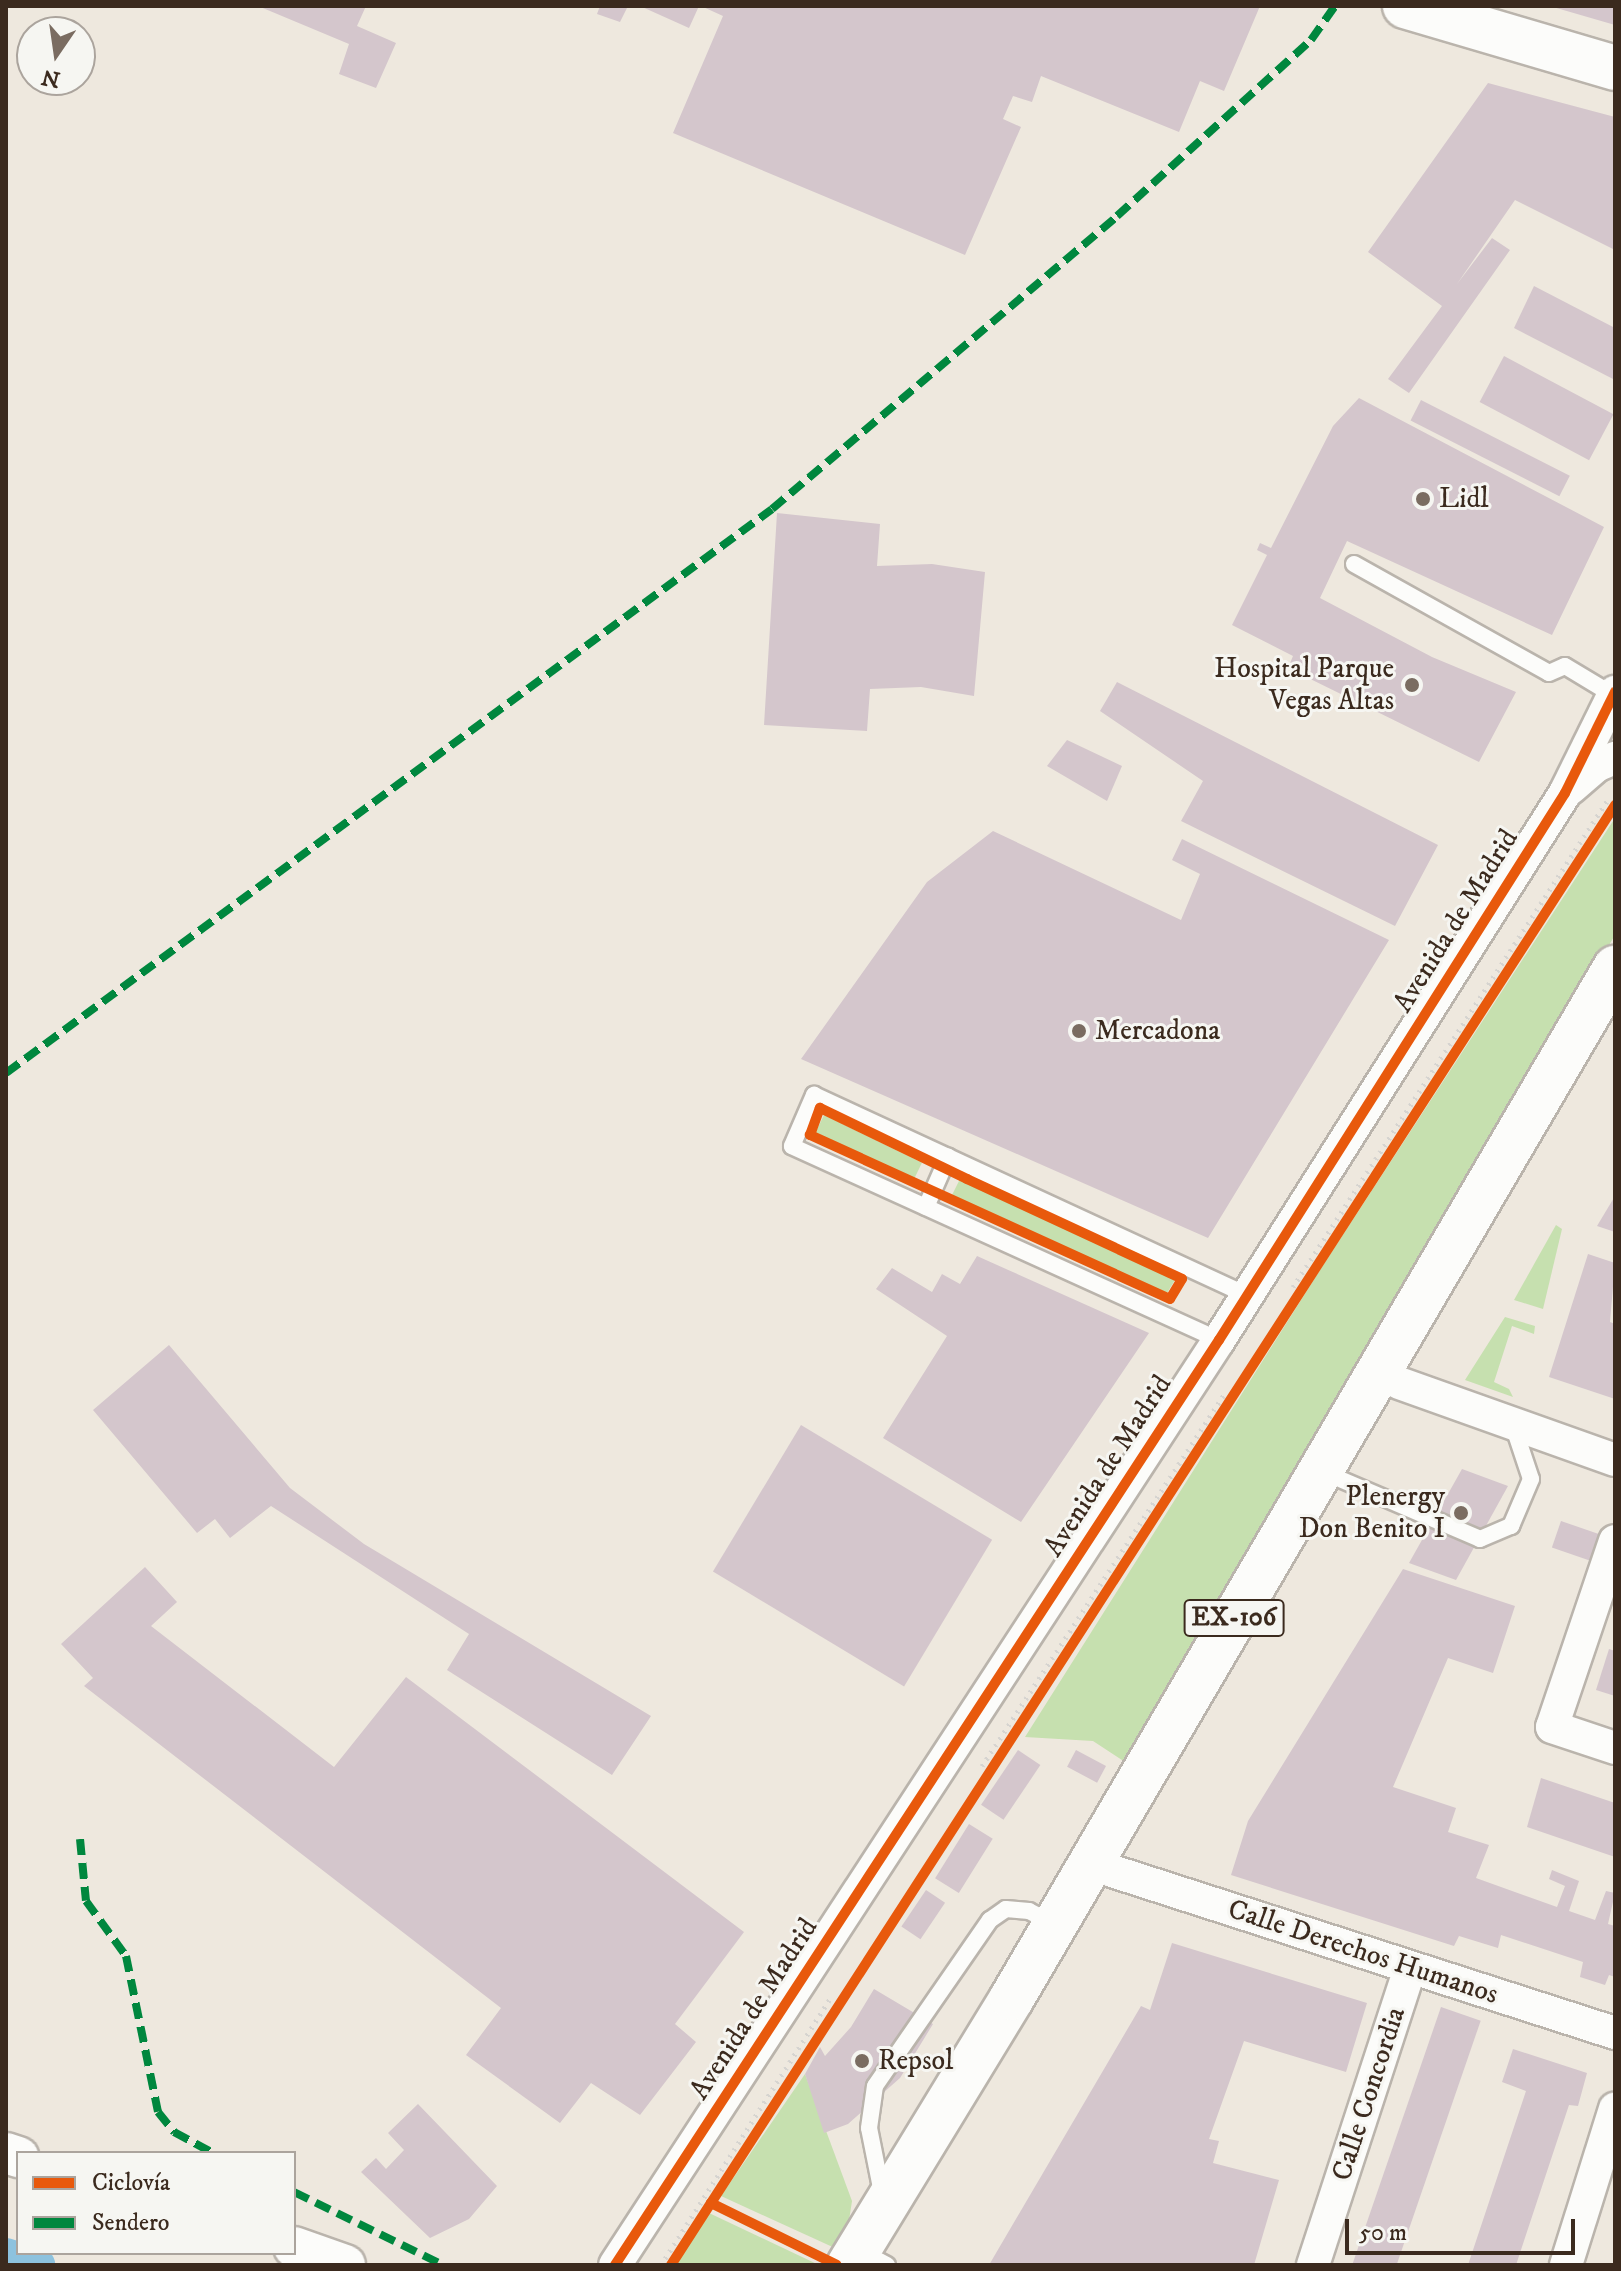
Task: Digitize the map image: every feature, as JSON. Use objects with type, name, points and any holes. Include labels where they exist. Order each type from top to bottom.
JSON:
[{"type":"main road","points":[[1405,6],[1615,68]]},
{"type":"main road","name":"EX-106","points":[[873,2264],[1615,968]]},
{"type":"main road","name":"EX-106","points":[[873,2264],[886,2206],[1063,1931],[1112,1871],[1615,1010]]},
{"type":"street","name":"Avenida de Madrid","points":[[616,2263],[1219,1340],[1565,793],[1614,693]]},
{"type":"street","points":[[1565,793],[1596,766],[1615,758]]},
{"type":"street","points":[[1399,1383],[1615,1460]]},
{"type":"street","points":[[1615,1541],[1552,1727],[1615,1748]]},
{"type":"street","name":"Calle Derechos Humanos","points":[[1112,1871],[1615,2033]]},
{"type":"street","name":"Calle Concordia","points":[[1313,2265],[1410,1968]]},
{"type":"street","points":[[1566,2265],[1615,2109]]},
{"type":"street","points":[[296,2248],[345,2265]]},
{"type":"lane","points":[[1354,564],[1549,673],[1565,666],[1614,693]]},
{"type":"lane","points":[[1219,1340],[792,1146],[814,1095],[1246,1295]]},
{"type":"lane","points":[[926,1207],[948,1157]]},
{"type":"lane","points":[[1342,1480],[1480,1539],[1511,1526],[1531,1479],[1512,1424]]},
{"type":"lane","points":[[886,2206],[869,2128],[875,2086],[990,1920],[1006,1909],[1029,1911],[1063,1931]]},
{"type":"path","points":[[1291,1291],[1615,789]]},
{"type":"path","points":[[1290,1307],[1615,805]]},
{"type":"path","points":[[981,1775],[1236,1385]]},
{"type":"path","points":[[661,2265],[842,1989]]},
{"type":"path","points":[[671,2265],[842,1989]]},
{"type":"green space","points":[[1615,818],[1615,935],[1125,1762],[1093,1741],[1025,1737],[1320,1270]]},
{"type":"green space","points":[[824,1115],[922,1163],[913,1181],[815,1133]]},
{"type":"green space","points":[[960,1179],[1175,1280],[1167,1293],[952,1195]]},
{"type":"green space","points":[[1556,1225],[1562,1229],[1543,1309],[1514,1300]]},
{"type":"green space","points":[[1505,1317],[1535,1326],[1534,1334],[1512,1326],[1494,1382],[1509,1389],[1513,1397],[1465,1380]]},
{"type":"green space","points":[[805,2074],[852,2201],[847,2233],[837,2249],[721,2196]]},
{"type":"green space","points":[[709,2213],[819,2265],[676,2265]]},
{"type":"building","points":[[258,6],[366,6],[357,26],[396,43],[376,88],[339,74],[349,44]]},
{"type":"building","points":[[600,6],[628,6],[620,22],[597,14]]},
{"type":"building","points":[[640,6],[699,6],[689,28]]},
{"type":"building","points":[[701,6],[1260,6],[1224,91],[1200,81],[1179,132],[1041,76],[1032,102],[1013,96],[1003,119],[1021,127],[965,255],[673,133],[723,16]]},
{"type":"building","points":[[1615,6],[1615,25],[1553,7]]},
{"type":"building","points":[[1488,83],[1615,117],[1615,250],[1515,200],[1457,284],[1492,238],[1510,250],[1409,393],[1388,379],[1442,306],[1368,252]]},
{"type":"building","points":[[1534,286],[1615,328],[1615,380],[1514,328]]},
{"type":"building","points":[[1504,356],[1613,414],[1589,460],[1480,402]]},
{"type":"building","name":"Lidl","points":[[1359,398],[1604,527],[1552,635],[1347,541],[1320,598],[1432,657],[1516,692],[1479,762],[1288,668],[1293,656],[1232,625],[1267,555],[1257,550],[1260,543],[1271,548],[1333,426]]},
{"type":"building","points":[[1421,400],[1570,476],[1559,496],[1411,420]]},
{"type":"building","points":[[777,513],[880,524],[877,566],[932,564],[985,572],[974,696],[921,687],[870,689],[867,731],[764,725]]},
{"type":"building","points":[[1117,682],[1438,845],[1395,926],[1181,821],[1203,781],[1100,711]]},
{"type":"building","points":[[1067,740],[1122,766],[1107,801],[1047,766]]},
{"type":"building","name":"Mercadona","points":[[993,831],[1181,920],[1200,874],[1172,860],[1182,839],[1389,940],[1208,1238],[801,1059],[927,882]]},
{"type":"building","points":[[1615,1196],[1615,1232],[1597,1226]]},
{"type":"building","points":[[1588,1254],[1615,1263],[1610,1322],[1615,1324],[1615,1399],[1549,1377]]},
{"type":"building","points":[[977,1256],[1149,1333],[1021,1522],[883,1438],[947,1336],[876,1289],[892,1268],[932,1292],[942,1274],[960,1284]]},
{"type":"building","points":[[169,1345],[290,1488],[364,1544],[651,1716],[612,1775],[447,1670],[469,1634],[271,1506],[230,1538],[215,1519],[197,1533],[93,1410]]},
{"type":"building","points":[[801,1425],[992,1540],[904,1686],[713,1572]]},
{"type":"building","points":[[1462,1469],[1508,1486],[1456,1580],[1409,1563]]},
{"type":"building","points":[[1561,1521],[1604,1536],[1595,1562],[1552,1547]]},
{"type":"building","points":[[145,1567],[177,1602],[151,1626],[334,1767],[406,1677],[744,1932],[675,2024],[696,2042],[640,2115],[591,2083],[560,2123],[466,2055],[501,2008],[84,1686],[93,1678],[61,1644]]},
{"type":"building","points":[[1403,1569],[1515,1606],[1493,1673],[1448,1658],[1393,1787],[1456,1808],[1448,1832],[1489,1845],[1476,1878],[1557,1907],[1565,1886],[1549,1879],[1552,1870],[1579,1881],[1569,1911],[1595,1920],[1606,1891],[1615,1893],[1608,1924],[1615,1926],[1615,1977],[1609,1975],[1605,1985],[1580,1977],[1583,1962],[1501,1935],[1498,1948],[1459,1936],[1454,1946],[1231,1875],[1248,1821]]},
{"type":"building","points":[[1609,1649],[1615,1651],[1615,1696],[1596,1690]]},
{"type":"building","points":[[1018,1750],[1040,1765],[1003,1820],[981,1805]]},
{"type":"building","points":[[1076,1750],[1106,1766],[1097,1783],[1067,1767]]},
{"type":"building","points":[[1541,1778],[1615,1803],[1615,1857],[1527,1827]]},
{"type":"building","points":[[969,1824],[993,1839],[959,1893],[935,1878]]},
{"type":"building","points":[[926,1890],[945,1903],[920,1939],[901,1926]]},
{"type":"building","points":[[1172,1943],[1367,2003],[1346,2072],[1244,2041],[1209,2139],[1219,2141],[1213,2163],[1279,2180],[1254,2265],[989,2265],[1141,2006],[1150,2010]]},
{"type":"building","name":"Repsol","points":[[874,1989],[933,2024],[900,2078],[848,2124],[824,2133],[805,2074],[820,2047],[825,2056],[851,2027]]},
{"type":"building","points":[[1441,2007],[1481,2021],[1397,2265],[1353,2263]]},
{"type":"building","points":[[1513,2049],[1587,2073],[1578,2106],[1569,2105],[1516,2265],[1468,2265],[1526,2091],[1502,2082]]},
{"type":"building","points":[[418,2104],[497,2186],[469,2219],[430,2238],[361,2172],[376,2158],[386,2169],[404,2150],[388,2133]]},
{"type":"waterway","points":[[6,2254],[39,2265]]},
{"type":"marked path","points":[[6,1073],[772,509],[1117,216],[1311,40],[1335,6]]},
{"type":"marked path","points":[[80,1839],[86,1901],[126,1956],[158,2112],[174,2132],[209,2151]]},
{"type":"marked path","points":[[296,2193],[443,2265]]},
{"type":"cycle path","points":[[615,2265],[1219,1340],[1565,793],[1615,692]]},
{"type":"cycle path","points":[[711,2203],[1615,805]]},
{"type":"cycle path","points":[[820,1108],[967,1179],[1182,1279],[1170,1299],[810,1135],[820,1108]]},
{"type":"cycle path","points":[[671,2265],[711,2203],[837,2265]]},
{"type":"place","name":"Lidl","points":[[1423,499]]},
{"type":"place","name":"Hospital Parque Vegas Altas","points":[[1412,685]]},
{"type":"place","name":"Mercadona","points":[[1079,1031]]},
{"type":"place","name":"Plenergy Don Benito I","points":[[1461,1513]]},
{"type":"place","name":"Repsol","points":[[862,2061]]}]
